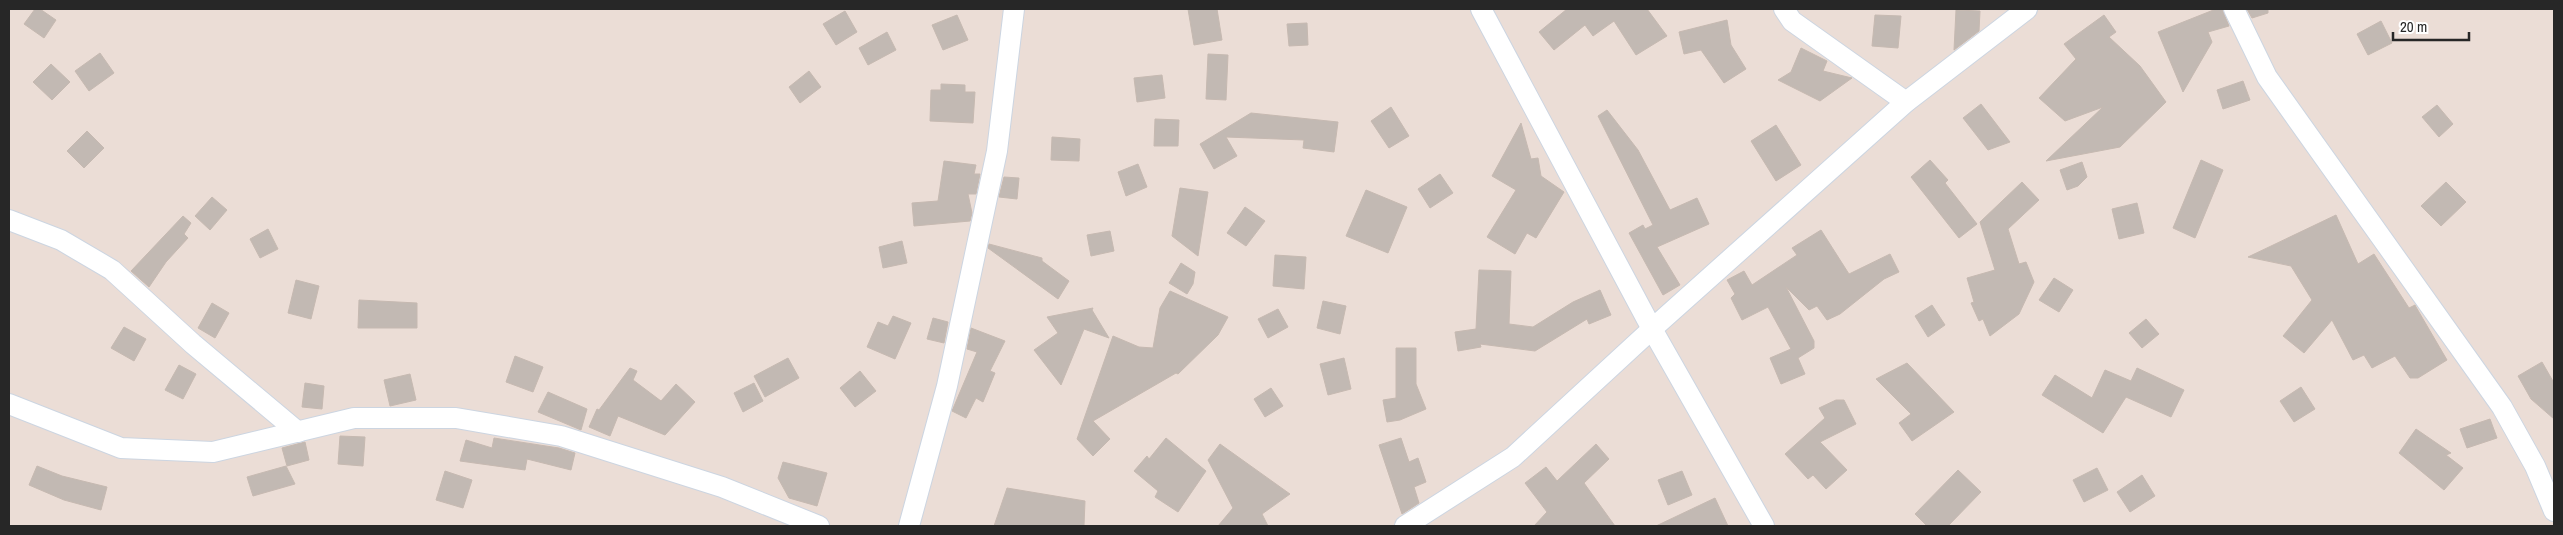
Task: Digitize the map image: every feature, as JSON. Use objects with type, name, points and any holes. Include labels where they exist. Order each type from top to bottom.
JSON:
[{"type":"street","points":[[909,526],[947,386],[997,151],[1014,9]]},
{"type":"street","points":[[1481,9],[1652,329],[1764,526]]},
{"type":"street","points":[[1784,9],[1792,21],[1906,102]]},
{"type":"street","points":[[1405,526],[1513,457],[1652,329],[1906,102],[2027,9]]},
{"type":"street","points":[[2234,9],[2267,77],[2502,408],[2535,466],[2554,511]]},
{"type":"street","points":[[9,220],[61,240],[112,270],[193,344],[298,432]]},
{"type":"street","points":[[9,404],[121,448],[213,452],[354,418],[456,418],[560,436],[722,487],[820,526]]},
{"type":"building","points":[[35,9],[40,9],[56,20],[44,38],[24,24]]},
{"type":"building","points":[[1188,9],[1217,9],[1222,40],[1194,45]]},
{"type":"building","points":[[1567,9],[1647,9],[1667,36],[1636,55],[1614,21],[1593,36],[1585,25],[1554,50],[1539,32]]},
{"type":"building","points":[[2216,9],[2222,9],[2229,26],[2208,32],[2212,42],[2183,92],[2158,32]]},
{"type":"building","points":[[2247,9],[2268,9],[2268,13],[2252,18]]},
{"type":"building","points":[[1956,10],[1980,11],[1979,31],[1954,50]]},
{"type":"building","points":[[845,11],[857,32],[836,45],[823,24]]},
{"type":"building","points":[[957,15],[968,40],[943,50],[932,25]]},
{"type":"building","points":[[1875,15],[1901,16],[1898,48],[1872,46]]},
{"type":"building","points":[[2104,15],[2116,32],[2109,37],[2140,66],[2166,102],[2120,147],[2046,161],[2103,107],[2065,121],[2039,98],[2076,59],[2064,44]]},
{"type":"building","points":[[1727,20],[1731,45],[1746,69],[1724,83],[1701,50],[1684,54],[1679,32]]},
{"type":"building","points":[[2381,21],[2392,43],[2368,55],[2357,34]]},
{"type":"building","points":[[1307,23],[1308,45],[1289,46],[1287,24]]},
{"type":"building","points":[[887,32],[896,50],[868,65],[859,48]]},
{"type":"building","points":[[1801,48],[1827,61],[1823,71],[1852,78],[1820,101],[1778,80],[1791,72]]},
{"type":"building","points":[[100,53],[114,73],[89,91],[75,71]]},
{"type":"building","points":[[1208,54],[1228,55],[1226,100],[1206,99]]},
{"type":"building","points":[[51,64],[70,82],[52,100],[33,82]]},
{"type":"building","points":[[809,71],[821,87],[800,103],[789,87]]},
{"type":"building","points":[[1162,75],[1165,98],[1137,102],[1134,78]]},
{"type":"building","points":[[2243,81],[2250,100],[2223,109],[2217,90]]},
{"type":"building","points":[[941,84],[965,85],[965,92],[975,92],[973,123],[930,121],[931,90],[941,90]]},
{"type":"building","points":[[1981,104],[2010,142],[1988,150],[1963,118]]},
{"type":"building","points":[[2437,105],[2453,124],[2439,137],[2422,117]]},
{"type":"building","points":[[1391,107],[1409,136],[1389,148],[1371,121]]},
{"type":"building","points":[[1607,110],[1638,150],[1670,210],[1697,198],[1709,224],[1657,247],[1680,285],[1663,295],[1629,233],[1643,225],[1645,229],[1653,225],[1598,116]]},
{"type":"building","points":[[1251,113],[1338,122],[1334,152],[1303,148],[1304,140],[1226,137],[1237,156],[1214,169],[1200,144]]},
{"type":"building","points":[[1155,119],[1179,120],[1178,146],[1154,146]]},
{"type":"building","points":[[1521,123],[1531,159],[1538,158],[1541,176],[1564,192],[1536,238],[1527,233],[1515,254],[1487,237],[1516,190],[1492,176]]},
{"type":"building","points":[[1776,125],[1801,165],[1776,181],[1751,141]]},
{"type":"building","points":[[87,131],[104,148],[84,168],[67,151]]},
{"type":"building","points":[[1052,137],[1080,139],[1079,161],[1051,160]]},
{"type":"building","points":[[1930,160],[1948,180],[1945,183],[1977,224],[1959,238],[1911,177]]},
{"type":"building","points":[[2201,160],[2223,170],[2195,238],[2173,228]]},
{"type":"building","points":[[944,161],[976,165],[974,174],[980,174],[976,194],[968,194],[972,213],[970,221],[914,226],[912,203],[938,201]]},
{"type":"building","points":[[2082,162],[2087,177],[2078,186],[2067,190],[2060,170]]},
{"type":"building","points":[[1138,164],[1147,187],[1126,196],[1118,172]]},
{"type":"building","points":[[1440,174],[1453,193],[1430,208],[1418,189]]},
{"type":"building","points":[[1004,177],[1019,178],[1017,199],[999,197]]},
{"type":"building","points":[[2022,182],[2039,200],[2008,229],[2019,264],[2026,262],[2034,282],[2019,314],[1990,336],[1983,319],[1979,321],[1971,303],[1974,302],[1967,278],[1995,270],[1980,222]]},
{"type":"building","points":[[2446,182],[2466,202],[2441,226],[2421,206]]},
{"type":"building","points":[[1180,188],[1208,192],[1198,256],[1172,236]]},
{"type":"building","points":[[1366,190],[1407,207],[1388,253],[1346,236]]},
{"type":"building","points":[[212,197],[227,210],[210,230],[195,216]]},
{"type":"building","points":[[2137,203],[2144,233],[2119,239],[2112,209]]},
{"type":"building","points":[[1245,207],[1265,221],[1246,246],[1227,233]]},
{"type":"building","points":[[2336,215],[2358,264],[2374,254],[2409,308],[2415,305],[2447,360],[2418,378],[2410,378],[2395,356],[2372,368],[2364,355],[2353,360],[2332,320],[2304,353],[2283,336],[2312,300],[2291,266],[2248,257]]},
{"type":"building","points":[[183,216],[191,223],[184,234],[188,238],[166,262],[149,287],[131,271]]},
{"type":"building","points":[[268,229],[278,249],[260,258],[250,239]]},
{"type":"building","points":[[1821,230],[1849,274],[1890,254],[1899,272],[1884,279],[1840,314],[1827,320],[1817,306],[1809,310],[1786,287],[1814,341],[1814,348],[1798,358],[1805,374],[1781,384],[1770,358],[1791,349],[1768,307],[1742,320],[1731,298],[1735,294],[1727,280],[1744,271],[1752,285],[1797,255],[1792,248]]},
{"type":"building","points":[[1110,231],[1114,251],[1091,256],[1087,235]]},
{"type":"building","points":[[902,241],[907,263],[883,268],[879,247]]},
{"type":"building","points":[[989,244],[1042,258],[1042,261],[1069,281],[1058,299],[988,248]]},
{"type":"building","points":[[1275,255],[1306,257],[1304,289],[1273,286]]},
{"type":"building","points":[[1181,263],[1195,272],[1193,284],[1187,294],[1169,283]]},
{"type":"building","points":[[1479,270],[1511,271],[1509,324],[1533,327],[1573,302],[1600,290],[1611,315],[1589,324],[1587,319],[1535,351],[1480,344],[1481,347],[1458,351],[1455,332],[1476,329]]},
{"type":"building","points":[[2054,278],[2073,290],[2059,312],[2039,300]]},
{"type":"building","points":[[296,280],[319,286],[311,319],[288,313]]},
{"type":"building","points":[[1170,291],[1228,317],[1218,335],[1178,374],[1176,373],[1093,421],[1110,439],[1093,456],[1077,439],[1113,336],[1139,347],[1153,348],[1160,308]]},
{"type":"building","points":[[359,300],[417,303],[417,328],[358,328]]},
{"type":"building","points":[[1323,301],[1346,306],[1340,334],[1317,328]]},
{"type":"building","points":[[212,303],[229,313],[215,338],[198,328]]},
{"type":"building","points":[[1932,305],[1945,325],[1928,337],[1915,316]]},
{"type":"building","points":[[1093,308],[1092,310],[1109,338],[1084,329],[1061,385],[1034,350],[1058,333],[1047,317]]},
{"type":"building","points":[[1278,309],[1288,327],[1268,338],[1258,319]]},
{"type":"building","points":[[893,316],[911,323],[895,359],[867,347],[878,322],[888,326]]},
{"type":"building","points":[[933,318],[948,322],[944,343],[927,339]]},
{"type":"building","points":[[2146,319],[2159,334],[2142,348],[2129,333]]},
{"type":"building","points":[[124,327],[146,339],[134,361],[111,348]]},
{"type":"building","points":[[971,328],[1005,341],[990,371],[995,373],[983,402],[976,398],[966,418],[952,411],[977,352],[967,349]]},
{"type":"building","points":[[1396,348],[1416,348],[1416,384],[1426,409],[1400,420],[1387,422],[1383,400],[1396,398]]},
{"type":"building","points":[[515,356],[543,367],[533,392],[506,382]]},
{"type":"building","points":[[788,358],[799,378],[765,397],[754,376]]},
{"type":"building","points":[[1344,358],[1351,389],[1328,395],[1320,364]]},
{"type":"building","points":[[2542,362],[2554,383],[2554,419],[2531,399],[2518,376]]},
{"type":"building","points":[[1907,363],[1954,412],[1912,441],[1899,423],[1911,414],[1876,379]]},
{"type":"building","points":[[179,365],[196,374],[183,399],[165,390]]},
{"type":"building","points":[[630,368],[637,371],[633,380],[661,401],[676,384],[695,402],[665,435],[618,416],[610,436],[589,427],[597,409],[599,410]]},
{"type":"building","points":[[2137,368],[2184,390],[2171,417],[2126,397],[2103,433],[2042,395],[2055,375],[2092,398],[2105,370],[2131,381]]},
{"type":"building","points":[[860,371],[876,391],[855,407],[840,388]]},
{"type":"building","points":[[410,374],[416,400],[390,406],[384,380]]},
{"type":"building","points":[[305,383],[324,386],[322,409],[302,407]]},
{"type":"building","points":[[754,383],[763,401],[743,412],[734,393]]},
{"type":"building","points":[[2301,387],[2315,409],[2294,422],[2280,401]]},
{"type":"building","points":[[1271,388],[1283,406],[1265,417],[1254,399]]},
{"type":"building","points":[[548,392],[587,409],[581,430],[538,412]]},
{"type":"building","points":[[1836,400],[1844,400],[1856,424],[1820,442],[1847,470],[1826,489],[1813,475],[1808,479],[1785,454],[1825,418],[1819,408]]},
{"type":"building","points":[[2490,419],[2497,438],[2467,448],[2460,429]]},
{"type":"building","points":[[2416,429],[2451,453],[2446,455],[2463,468],[2444,490],[2399,453]]},
{"type":"building","points":[[340,436],[365,437],[363,466],[338,464]]},
{"type":"building","points":[[494,438],[559,448],[575,453],[571,470],[527,459],[525,470],[460,461],[466,440],[492,448]]},
{"type":"building","points":[[1166,438],[1206,471],[1178,512],[1155,497],[1158,491],[1134,471],[1147,456],[1149,459]]},
{"type":"building","points":[[1401,438],[1409,462],[1418,458],[1426,482],[1414,487],[1419,503],[1402,514],[1379,445]]},
{"type":"building","points":[[305,442],[309,460],[287,466],[282,448]]},
{"type":"building","points":[[1220,444],[1290,494],[1262,514],[1268,526],[1218,526],[1233,508],[1208,460]]},
{"type":"building","points":[[1596,444],[1609,459],[1584,483],[1615,526],[1534,526],[1547,512],[1525,483],[1546,467],[1557,481]]},
{"type":"building","points":[[783,462],[827,473],[817,506],[789,498],[778,478]]},
{"type":"building","points":[[37,466],[62,476],[107,487],[101,510],[64,500],[29,485]]},
{"type":"building","points":[[286,466],[295,484],[253,496],[247,477]]},
{"type":"building","points":[[2097,468],[2108,490],[2084,502],[2073,480]]},
{"type":"building","points":[[1958,470],[1981,492],[1948,526],[1927,526],[1915,514]]},
{"type":"building","points":[[445,471],[472,480],[463,508],[436,500]]},
{"type":"building","points":[[1682,471],[1692,495],[1668,505],[1658,480]]},
{"type":"building","points":[[2142,475],[2155,496],[2130,512],[2117,492]]},
{"type":"building","points":[[1007,488],[1085,501],[1084,526],[994,526]]},
{"type":"building","points":[[1715,498],[1728,526],[1656,526]]}]
